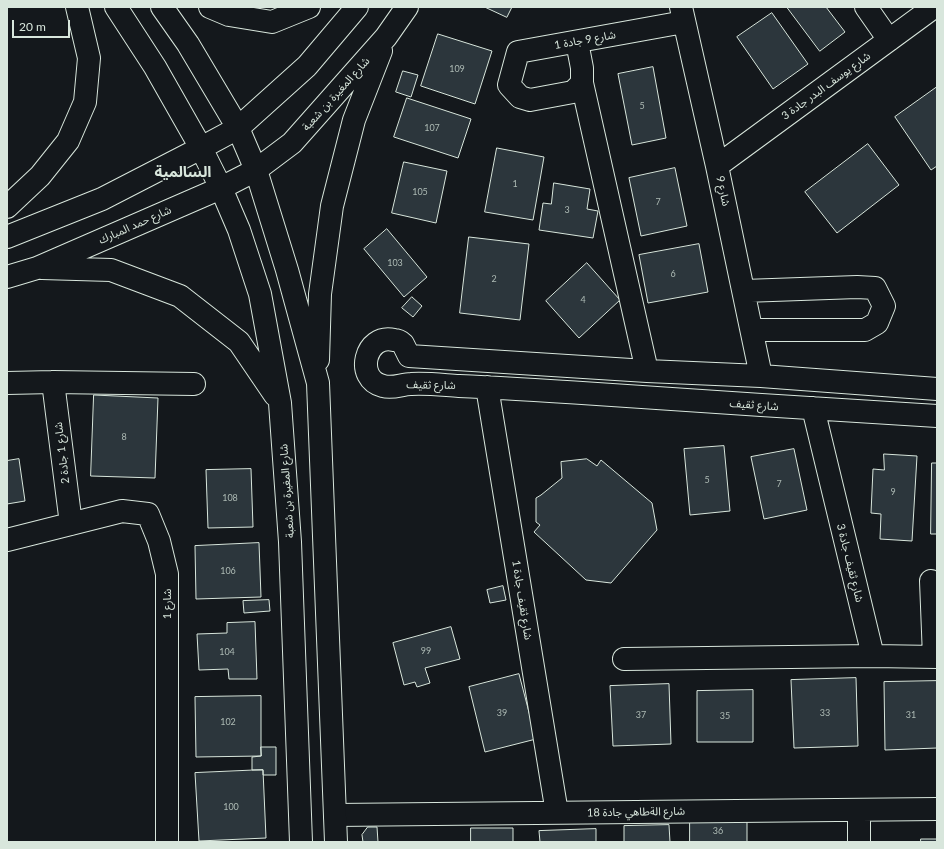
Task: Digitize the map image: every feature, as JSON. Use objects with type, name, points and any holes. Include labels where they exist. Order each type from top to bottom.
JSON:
[{"type":"street","points":[[7,207],[40,176],[68,141],[86,102],[89,58],[77,7]]},
{"type":"street","points":[[116,7],[155,67],[201,148],[221,188]]},
{"type":"street","points":[[162,7],[188,44],[238,128],[256,170],[287,270],[318,383]]},
{"type":"street","points":[[210,7],[229,15],[272,22],[309,7]]},
{"type":"street","points":[[7,237],[102,200],[238,128],[307,66],[357,7]]},
{"type":"street","name":"شارع المغيرة بن شعبة","points":[[301,842],[290,542],[280,403],[260,294],[238,230],[221,188],[256,170],[292,143],[386,37],[406,7]]},
{"type":"street","points":[[866,7],[889,40]]},
{"type":"street","name":"شارع يوسف البدر جادة 3","points":[[717,166],[934,7]]},
{"type":"street","name":"شارع 9 جادة 1","points":[[582,83],[573,92],[530,100],[520,97],[509,85],[518,52],[577,42],[683,15]]},
{"type":"street","name":"شارع 9","points":[[683,15],[717,166],[761,376]]},
{"type":"street","points":[[336,842],[318,383],[320,294],[332,206],[354,120],[386,37]]},
{"type":"street","points":[[577,42],[582,68],[582,83],[647,371]]},
{"type":"street","name":"شارع حمد المبارك","points":[[7,277],[37,268],[221,188]]},
{"type":"street","points":[[37,268],[111,270],[180,296],[239,342],[280,403]]},
{"type":"street","points":[[744,291],[857,286],[875,288],[884,306],[877,323],[865,330],[752,330]]},
{"type":"street","name":"شارع ثقيف","points":[[937,389],[761,376],[647,371],[409,356],[403,344],[394,339],[383,340],[374,344],[368,352],[365,362],[367,372],[373,381],[382,386],[392,387],[410,384],[487,387],[937,416]]},
{"type":"street","points":[[7,383],[53,382],[194,384]]},
{"type":"street","name":"شارع 1 جادة 2","points":[[53,382],[71,524]]},
{"type":"street","name":"شارع ثقيف جادة 1","points":[[487,387],[557,812]]},
{"type":"street","name":"شارع ثقيف جادة 3","points":[[813,408],[873,656]]},
{"type":"street","name":"شارع 1","points":[[7,540],[122,511],[148,514],[159,541],[167,574],[167,842]]},
{"type":"street","points":[[624,659],[873,656],[935,657],[930,581]]},
{"type":"street","name":"شارع الةطاهي جادة 18","points":[[335,815],[937,809]]},
{"type":"street","points":[[859,810],[859,842]]},
{"type":"building","points":[[485,7],[512,7],[507,17]]},
{"type":"building","points":[[787,7],[826,7],[845,32],[820,51]]},
{"type":"building","points":[[772,13],[808,64],[773,89],[737,37]]},
{"type":"building","points":[[438,34],[492,51],[475,104],[421,86]]},
{"type":"building","points":[[653,67],[666,138],[632,145],[618,74]]},
{"type":"building","points":[[403,71],[418,75],[411,97],[396,92]]},
{"type":"building","points":[[937,87],[937,166],[931,170],[895,117]]},
{"type":"building","points":[[407,98],[471,119],[458,158],[394,137]]},
{"type":"building","points":[[868,144],[899,185],[837,233],[805,192]]},
{"type":"building","points":[[497,148],[544,157],[533,220],[485,212]]},
{"type":"building","points":[[404,162],[447,171],[436,223],[392,213]]},
{"type":"building","points":[[675,168],[687,226],[641,236],[629,178]]},
{"type":"building","points":[[554,183],[590,189],[587,209],[598,211],[593,238],[539,230],[543,203],[551,204]]},
{"type":"building","points":[[387,229],[427,277],[404,297],[364,249]]},
{"type":"building","points":[[469,237],[529,244],[520,320],[460,313]]},
{"type":"building","points":[[699,244],[708,292],[648,303],[639,255]]},
{"type":"building","points":[[587,263],[620,300],[579,338],[546,301]]},
{"type":"building","points":[[412,297],[422,306],[413,317],[402,308]]},
{"type":"building","points":[[94,395],[158,398],[155,478],[91,476]]},
{"type":"building","points":[[724,446],[730,511],[690,515],[684,449]]},
{"type":"building","points":[[794,449],[807,510],[764,519],[751,457]]},
{"type":"building","points":[[884,454],[917,456],[912,541],[880,539],[881,514],[871,513],[873,469],[884,470]]},
{"type":"building","points":[[19,459],[25,501],[7,504],[7,461]]},
{"type":"building","points":[[587,459],[597,466],[601,460],[652,503],[657,530],[611,583],[586,580],[534,532],[540,525],[536,522],[536,498],[562,478],[561,462]]},
{"type":"building","points":[[932,463],[937,463],[937,534],[931,534]]},
{"type":"building","points":[[251,469],[253,527],[208,528],[206,470]]},
{"type":"building","points":[[259,543],[261,597],[196,599],[195,546]]},
{"type":"building","points":[[503,586],[506,600],[490,603],[487,590]]},
{"type":"building","points":[[269,600],[270,611],[244,613],[243,601]]},
{"type":"building","points":[[255,622],[257,679],[229,679],[228,669],[199,670],[197,634],[227,633],[227,623]]},
{"type":"building","points":[[451,627],[460,659],[425,668],[430,683],[417,687],[415,682],[404,685],[393,643]]},
{"type":"building","points":[[519,674],[536,739],[485,752],[469,687]]},
{"type":"building","points":[[856,678],[858,746],[794,748],[791,680]]},
{"type":"building","points":[[937,681],[937,748],[885,750],[884,682]]},
{"type":"building","points":[[669,684],[671,744],[613,746],[610,686]]},
{"type":"building","points":[[753,690],[753,742],[697,742],[697,691]]},
{"type":"building","points":[[261,696],[261,756],[196,757],[195,697]]},
{"type":"building","points":[[261,747],[276,747],[276,775],[263,775],[263,770],[252,770],[252,757],[261,756]]},
{"type":"building","points":[[263,770],[266,838],[199,841],[195,773]]},
{"type":"building","points":[[690,820],[747,820],[747,842],[690,842]]},
{"type":"building","points":[[669,825],[670,842],[624,842],[624,826]]},
{"type":"building","points":[[368,827],[377,827],[378,842],[363,842],[362,835]]},
{"type":"building","points":[[471,828],[513,828],[513,842],[471,842]]},
{"type":"building","points":[[596,829],[596,842],[540,842],[539,831]]},
{"type":"building","points":[[921,839],[937,839],[937,842],[921,842]]},
{"type":"district","name":"السالمية","points":[[183,172]]}]
